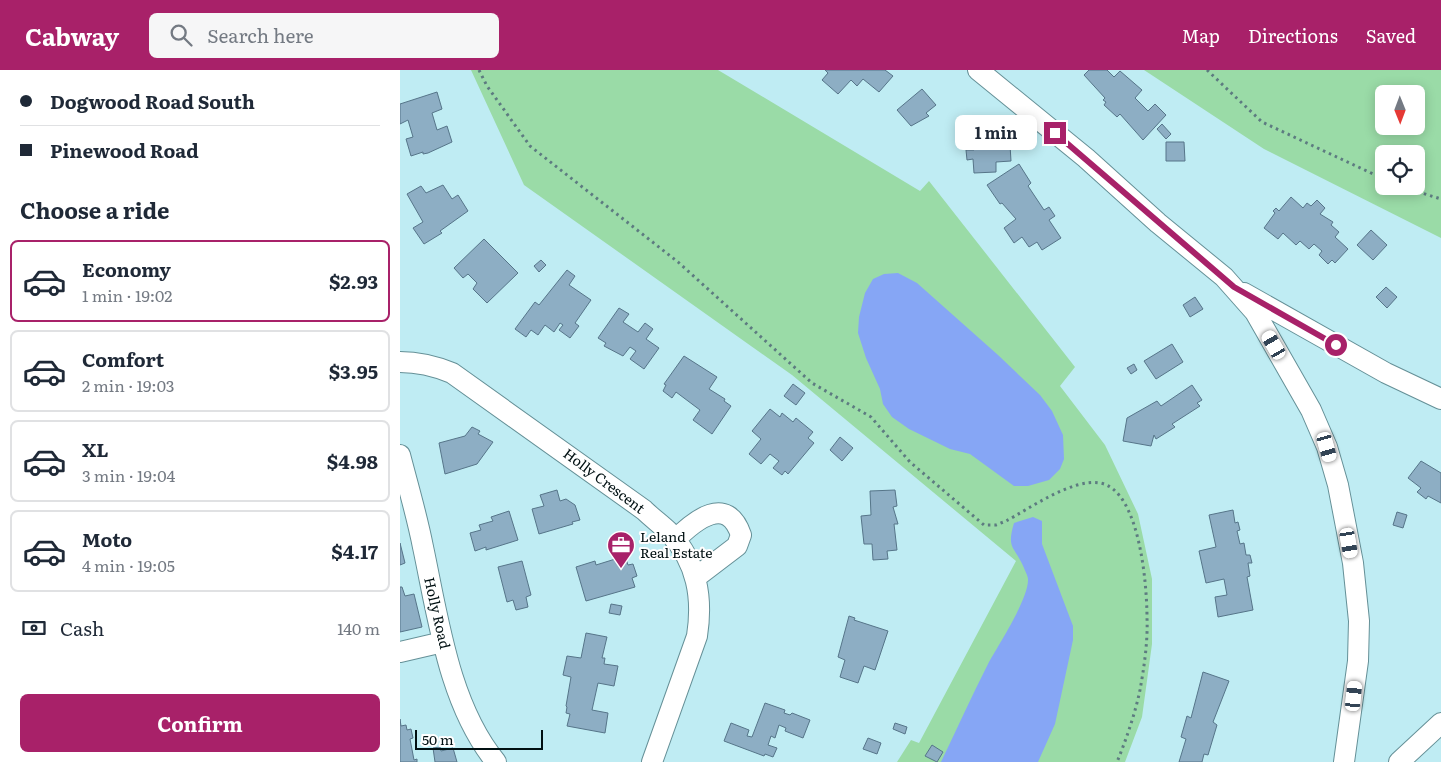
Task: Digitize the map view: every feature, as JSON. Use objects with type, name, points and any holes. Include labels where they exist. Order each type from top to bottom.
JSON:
[{"type":"street","points":[[978,70],[1086,158],[1234,287],[1256,312],[1311,410],[1327,447],[1338,485],[1353,563],[1359,621],[1358,661],[1344,762]]},
{"type":"street","points":[[1234,287],[1386,374],[1441,399]]},
{"type":"street","name":"Holly Crescent","points":[[400,362],[430,366],[452,373],[644,510],[684,551],[696,578],[700,594],[697,636],[652,762]]},
{"type":"street","name":"Holly Road","points":[[400,455],[421,537],[443,642],[460,699],[496,762]]},
{"type":"street","points":[[675,540],[700,519],[714,513],[727,515],[737,523],[741,535],[736,546],[696,578]]},
{"type":"street","points":[[400,652],[443,642]]},
{"type":"street","points":[[1399,762],[1441,723]]},
{"type":"path","points":[[479,70],[487,86],[530,146],[678,262],[812,383],[871,417],[910,462],[984,526],[1001,523],[1074,486],[1101,483],[1124,501],[1135,523],[1142,561],[1148,619],[1140,690],[1117,762]]},
{"type":"path","points":[[1207,70],[1262,122],[1375,176]]},
{"type":"path","points":[[1425,194],[1441,199]]},
{"type":"green space","points":[[471,70],[718,70],[920,191],[929,181],[1075,367],[1060,386],[1105,445],[1138,514],[1152,579],[1152,644],[1142,717],[1125,762],[897,762],[911,740],[919,743],[1016,561],[792,375],[524,185]]},
{"type":"green space","points":[[1144,70],[1441,70],[1441,238],[1264,149]]},
{"type":"water","points":[[898,273],[917,283],[998,355],[1040,395],[1052,411],[1063,435],[1064,459],[1060,469],[1049,480],[1028,486],[1014,486],[970,454],[950,449],[909,429],[892,417],[883,404],[880,389],[866,358],[858,333],[859,317],[865,293],[873,279],[884,274]]},
{"type":"water","points":[[1033,517],[1042,521],[1042,544],[1073,626],[1073,640],[1055,724],[1038,762],[941,762],[989,662],[1013,621],[1024,597],[1028,578],[1011,543],[1011,538],[1014,523]]},
{"type":"building","points":[[825,70],[885,70],[893,76],[879,92],[863,79],[857,86],[851,80],[838,94],[822,80],[828,73]]},
{"type":"building","points":[[1089,70],[1107,70],[1114,77],[1120,71],[1142,90],[1135,98],[1148,111],[1155,104],[1166,115],[1143,140],[1120,114],[1117,117],[1104,105],[1106,102],[1103,100],[1105,98],[1084,75]]},
{"type":"building","points":[[922,89],[936,105],[926,113],[929,116],[911,126],[897,110]]},
{"type":"building","points":[[437,92],[442,109],[432,113],[437,130],[447,126],[452,142],[428,153],[423,154],[423,152],[411,156],[406,139],[413,137],[408,120],[400,124],[400,104]]},
{"type":"building","points":[[1162,124],[1171,134],[1166,139],[1157,129]]},
{"type":"building","points":[[1166,142],[1184,142],[1185,161],[1166,161]]},
{"type":"building","points":[[973,145],[1010,145],[1011,161],[996,162],[996,172],[974,173],[973,159],[967,160],[966,150],[974,150]]},
{"type":"building","points":[[1019,164],[1031,183],[1028,186],[1044,210],[1049,207],[1055,216],[1049,220],[1061,238],[1042,250],[1037,242],[1029,247],[1022,237],[1014,243],[1004,228],[1016,219],[1002,203],[1000,204],[987,185]]},
{"type":"building","points":[[443,185],[452,199],[458,195],[468,211],[440,231],[442,233],[424,244],[413,228],[423,222],[407,194],[421,186],[426,193]]},
{"type":"building","points":[[1291,197],[1303,208],[1307,203],[1311,206],[1317,200],[1325,208],[1320,214],[1333,222],[1331,225],[1339,232],[1335,237],[1348,249],[1335,263],[1332,260],[1328,264],[1319,255],[1322,251],[1314,244],[1309,249],[1300,241],[1296,245],[1283,233],[1278,239],[1264,228],[1275,213],[1273,211],[1276,208],[1279,211]]},
{"type":"building","points":[[1371,230],[1387,245],[1373,260],[1357,245]]},
{"type":"building","points":[[484,239],[518,273],[487,303],[473,289],[477,283],[468,274],[463,278],[454,268]]},
{"type":"building","points":[[541,260],[546,265],[539,272],[534,266]]},
{"type":"building","points":[[567,270],[575,276],[569,285],[591,300],[575,323],[579,326],[570,338],[559,330],[563,325],[560,323],[554,332],[545,325],[538,335],[531,330],[526,337],[515,329],[535,302],[539,305]]},
{"type":"building","points":[[1386,287],[1397,297],[1387,308],[1376,297]]},
{"type":"building","points":[[1195,297],[1203,309],[1190,317],[1183,305]]},
{"type":"building","points":[[619,308],[629,314],[623,322],[638,332],[645,323],[653,329],[646,339],[659,348],[644,369],[630,359],[636,351],[630,347],[623,356],[604,346],[606,343],[598,338]]},
{"type":"building","points":[[1172,344],[1183,362],[1156,379],[1144,361]]},
{"type":"building","points":[[684,356],[717,377],[709,389],[725,399],[724,401],[731,406],[712,434],[693,420],[700,410],[676,392],[672,398],[663,391],[666,385],[664,384]]},
{"type":"building","points":[[1134,364],[1137,370],[1131,374],[1127,368]]},
{"type":"building","points":[[793,384],[805,393],[796,405],[784,396]]},
{"type":"building","points":[[1192,385],[1202,400],[1197,403],[1200,406],[1172,424],[1175,427],[1156,439],[1154,435],[1151,446],[1123,441],[1127,418],[1157,401],[1161,406]]},
{"type":"building","points":[[770,409],[780,417],[782,413],[793,422],[796,418],[813,432],[808,438],[814,443],[788,474],[785,471],[782,475],[773,468],[779,461],[770,454],[761,464],[749,454],[761,439],[752,431]]},
{"type":"building","points":[[472,427],[480,431],[478,434],[493,442],[477,464],[445,474],[439,443],[465,436]]},
{"type":"building","points":[[840,437],[853,448],[842,461],[830,450]]},
{"type":"building","points":[[1421,461],[1441,473],[1441,503],[1428,496],[1426,499],[1417,492],[1421,488],[1408,478]]},
{"type":"building","points":[[557,490],[560,501],[566,499],[575,505],[580,520],[572,522],[573,524],[539,534],[532,509],[544,506],[540,495]]},
{"type":"building","points":[[895,490],[897,506],[893,507],[898,524],[894,524],[897,550],[887,551],[888,559],[873,560],[872,544],[864,544],[861,516],[871,515],[870,491]]},
{"type":"building","points":[[1233,510],[1235,523],[1238,522],[1240,530],[1237,531],[1240,544],[1244,543],[1246,555],[1250,555],[1252,563],[1248,563],[1250,576],[1247,577],[1253,610],[1218,617],[1215,597],[1227,595],[1224,579],[1206,583],[1199,551],[1216,547],[1209,515]]},
{"type":"building","points":[[509,511],[518,540],[486,550],[486,547],[475,551],[470,533],[481,530],[479,525],[493,521],[491,517]]},
{"type":"building","points":[[1397,512],[1407,515],[1403,528],[1393,525]]},
{"type":"building","points":[[400,543],[405,563],[400,565]]},
{"type":"building","points":[[625,556],[628,565],[633,564],[637,576],[632,578],[635,587],[586,601],[576,567],[595,561],[596,565]]},
{"type":"building","points":[[522,561],[531,595],[526,597],[528,607],[516,610],[513,600],[507,602],[498,567]]},
{"type":"building","points":[[400,587],[402,587],[405,596],[414,594],[422,627],[400,632]]},
{"type":"building","points":[[611,604],[622,606],[620,615],[609,613]]},
{"type":"building","points":[[849,616],[855,618],[854,620],[888,631],[875,670],[864,666],[858,683],[840,677],[845,660],[838,657]]},
{"type":"building","points":[[586,633],[607,637],[602,658],[605,658],[604,664],[618,666],[614,686],[598,683],[592,710],[608,713],[605,733],[567,726],[570,714],[566,713],[566,706],[571,677],[563,675],[567,656],[581,658]]},
{"type":"building","points":[[1203,672],[1229,681],[1213,722],[1217,725],[1208,755],[1204,754],[1202,762],[1179,762],[1186,739],[1181,737],[1187,716],[1191,718]]},
{"type":"building","points":[[765,703],[785,710],[784,713],[790,715],[792,713],[810,720],[803,738],[785,731],[786,728],[779,725],[775,738],[771,736],[768,745],[777,748],[773,757],[765,754],[764,756],[724,741],[731,723],[749,730],[747,736],[752,737]]},
{"type":"building","points":[[400,719],[401,726],[406,725],[407,730],[411,729],[413,738],[410,739],[414,760],[417,759],[417,762],[400,762]]},
{"type":"building","points":[[895,723],[907,727],[905,734],[893,729]]},
{"type":"building","points":[[868,738],[881,743],[877,754],[863,749]]},
{"type":"building","points":[[932,745],[943,752],[937,762],[925,756]]},
{"type":"building","points":[[440,747],[441,751],[453,748],[457,762],[435,762],[433,748]]},
{"type":"place","name":"Leland Real Estate","points":[[621,569]]},
{"type":"route","points":[[1055,133],[1234,287],[1336,345]]}]
